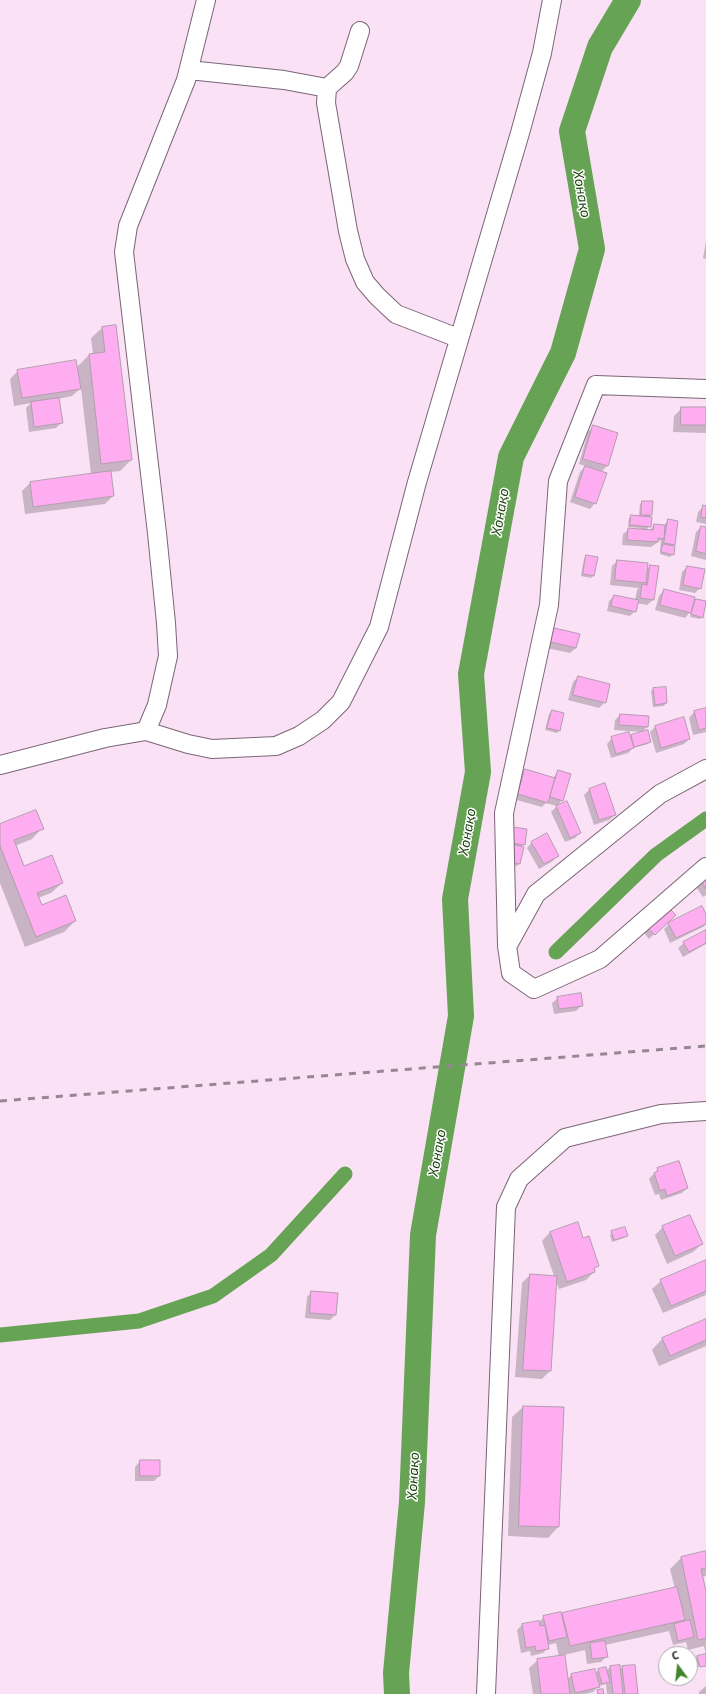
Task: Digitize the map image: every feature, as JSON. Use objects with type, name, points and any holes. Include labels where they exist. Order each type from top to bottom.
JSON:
[{"type":"street","points":[[146,731],[157,705],[168,656],[150,470],[124,252],[128,226],[180,99],[189,70],[206,0]]},
{"type":"street","points":[[0,765],[106,738],[146,731],[188,744],[212,749],[276,746],[299,736],[323,720],[341,702],[378,628],[417,482],[458,338],[542,53],[552,0]]},
{"type":"street","points":[[360,31],[349,66],[327,88],[326,103],[348,231],[355,259],[365,282],[396,314],[458,338]]},
{"type":"street","points":[[189,70],[284,80],[327,88]]},
{"type":"street","points":[[706,389],[596,385],[558,481],[549,605],[504,813],[508,946],[511,973],[534,989],[600,959],[706,867]]},
{"type":"street","points":[[508,946],[536,894],[660,794],[706,769]]},
{"type":"street","points":[[486,1694],[506,1208],[519,1179],[565,1138],[661,1114],[706,1111]]},
{"type":"building","points":[[116,325],[132,460],[101,464],[89,354],[105,352],[102,327]]},
{"type":"building","points":[[76,360],[81,389],[22,398],[17,370]]},
{"type":"building","points":[[59,398],[63,423],[34,427],[31,402]]},
{"type":"building","points":[[681,407],[706,407],[706,425],[681,425]]},
{"type":"building","points":[[593,425],[618,433],[608,466],[583,459]]},
{"type":"building","points":[[585,466],[607,473],[596,504],[575,497]]},
{"type":"building","points":[[111,471],[114,496],[33,507],[30,482]]},
{"type":"building","points":[[642,501],[653,501],[652,515],[641,515]]},
{"type":"building","points":[[703,505],[706,506],[706,518],[701,517]]},
{"type":"building","points":[[631,515],[652,517],[651,527],[630,525]]},
{"type":"building","points":[[668,519],[678,521],[675,545],[664,543]]},
{"type":"building","points":[[654,524],[665,525],[664,539],[658,538],[658,542],[627,540],[628,528],[653,530]]},
{"type":"building","points":[[701,526],[706,527],[706,554],[696,551]]},
{"type":"building","points":[[663,544],[675,546],[674,555],[661,552]]},
{"type":"building","points":[[586,555],[598,557],[594,576],[583,574]]},
{"type":"building","points":[[617,560],[648,563],[646,583],[615,580]]},
{"type":"building","points":[[650,565],[659,566],[654,600],[640,598],[642,584],[647,585]]},
{"type":"building","points":[[687,566],[705,569],[701,589],[683,585]]},
{"type":"building","points":[[664,589],[695,597],[691,613],[660,605]]},
{"type":"building","points":[[614,595],[639,600],[636,612],[611,606]]},
{"type":"building","points":[[696,599],[706,601],[703,618],[691,614]]},
{"type":"building","points":[[550,627],[580,634],[576,648],[547,641]]},
{"type":"building","points":[[578,676],[610,684],[606,703],[573,695]]},
{"type":"building","points":[[666,687],[667,703],[655,705],[653,688]]},
{"type":"building","points":[[706,708],[706,728],[699,730],[694,711]]},
{"type":"building","points":[[552,710],[564,713],[560,731],[547,728]]},
{"type":"building","points":[[620,714],[649,716],[648,727],[619,725]]},
{"type":"building","points":[[684,717],[690,739],[661,748],[655,726]]},
{"type":"building","points":[[648,730],[651,742],[634,747],[631,735]]},
{"type":"building","points":[[629,732],[634,748],[616,754],[611,737]]},
{"type":"building","points":[[525,769],[555,778],[548,803],[518,794]]},
{"type":"building","points":[[558,770],[571,774],[563,801],[550,797]]},
{"type":"building","points":[[605,783],[616,815],[599,820],[589,789]]},
{"type":"building","points":[[567,801],[581,833],[570,838],[556,806]]},
{"type":"building","points":[[36,810],[44,829],[14,840],[24,866],[52,855],[63,883],[37,893],[42,905],[66,895],[76,921],[36,937],[0,846],[0,824]]},
{"type":"building","points":[[513,827],[527,829],[525,845],[511,843]]},
{"type":"building","points":[[547,833],[559,856],[544,864],[531,842]]},
{"type":"building","points":[[512,844],[524,847],[520,864],[509,862]]},
{"type":"building","points":[[706,877],[706,889],[701,881]]},
{"type":"building","points":[[702,906],[706,914],[706,924],[676,938],[668,923]]},
{"type":"building","points":[[669,908],[676,915],[655,935],[648,928]]},
{"type":"building","points":[[706,930],[706,943],[689,952],[683,942]]},
{"type":"building","points":[[581,993],[583,1006],[559,1009],[557,997]]},
{"type":"building","points":[[679,1161],[688,1188],[667,1196],[665,1189],[660,1191],[654,1173],[658,1171],[657,1168]]},
{"type":"building","points":[[690,1215],[703,1244],[675,1256],[662,1226]]},
{"type":"building","points":[[578,1222],[583,1238],[589,1236],[599,1266],[594,1268],[595,1272],[567,1282],[550,1232]]},
{"type":"building","points":[[625,1227],[628,1236],[614,1240],[611,1231]]},
{"type":"building","points":[[706,1260],[706,1291],[671,1306],[660,1280]]},
{"type":"building","points":[[530,1274],[557,1276],[551,1371],[523,1370]]},
{"type":"building","points":[[311,1291],[338,1293],[336,1315],[310,1313]]},
{"type":"building","points":[[706,1319],[706,1340],[670,1356],[662,1338]]},
{"type":"building","points":[[523,1406],[564,1407],[559,1527],[519,1526]]},
{"type":"building","points":[[140,1460],[160,1460],[160,1476],[140,1476]]},
{"type":"building","points":[[706,1551],[706,1568],[701,1569],[706,1591],[706,1638],[698,1640],[681,1557]]},
{"type":"building","points":[[677,1587],[685,1620],[570,1646],[562,1613]]},
{"type":"building","points":[[561,1612],[567,1637],[549,1641],[543,1616]]},
{"type":"building","points":[[690,1620],[694,1637],[678,1641],[674,1624]]},
{"type":"building","points":[[539,1621],[540,1626],[545,1625],[549,1649],[536,1651],[535,1646],[526,1648],[522,1624]]},
{"type":"building","points":[[605,1641],[608,1657],[592,1659],[590,1643]]},
{"type":"building","points":[[706,1654],[706,1666],[700,1667],[698,1656]]},
{"type":"building","points":[[565,1655],[570,1694],[541,1694],[537,1659]]},
{"type":"building","points":[[620,1665],[623,1694],[613,1694],[610,1666]]},
{"type":"building","points":[[635,1665],[638,1694],[625,1694],[622,1666]]},
{"type":"building","points":[[606,1667],[610,1682],[602,1684],[598,1669]]},
{"type":"building","points":[[595,1669],[600,1687],[575,1693],[571,1674]]},
{"type":"building","points":[[603,1689],[604,1694],[598,1694],[597,1690]]},
{"type":"waterway","name":"Хонақо","points":[[397,1694],[396,1673],[412,1502],[423,1235],[461,1016],[455,899],[478,772],[471,674],[511,457],[563,353],[592,249],[572,131],[600,47],[628,0]]},
{"type":"waterway","points":[[556,952],[656,855],[706,819]]},
{"type":"waterway","points":[[0,1335],[139,1321],[213,1296],[271,1255],[345,1174]]},
{"type":"railway","points":[[0,1101],[706,1046]]}]
